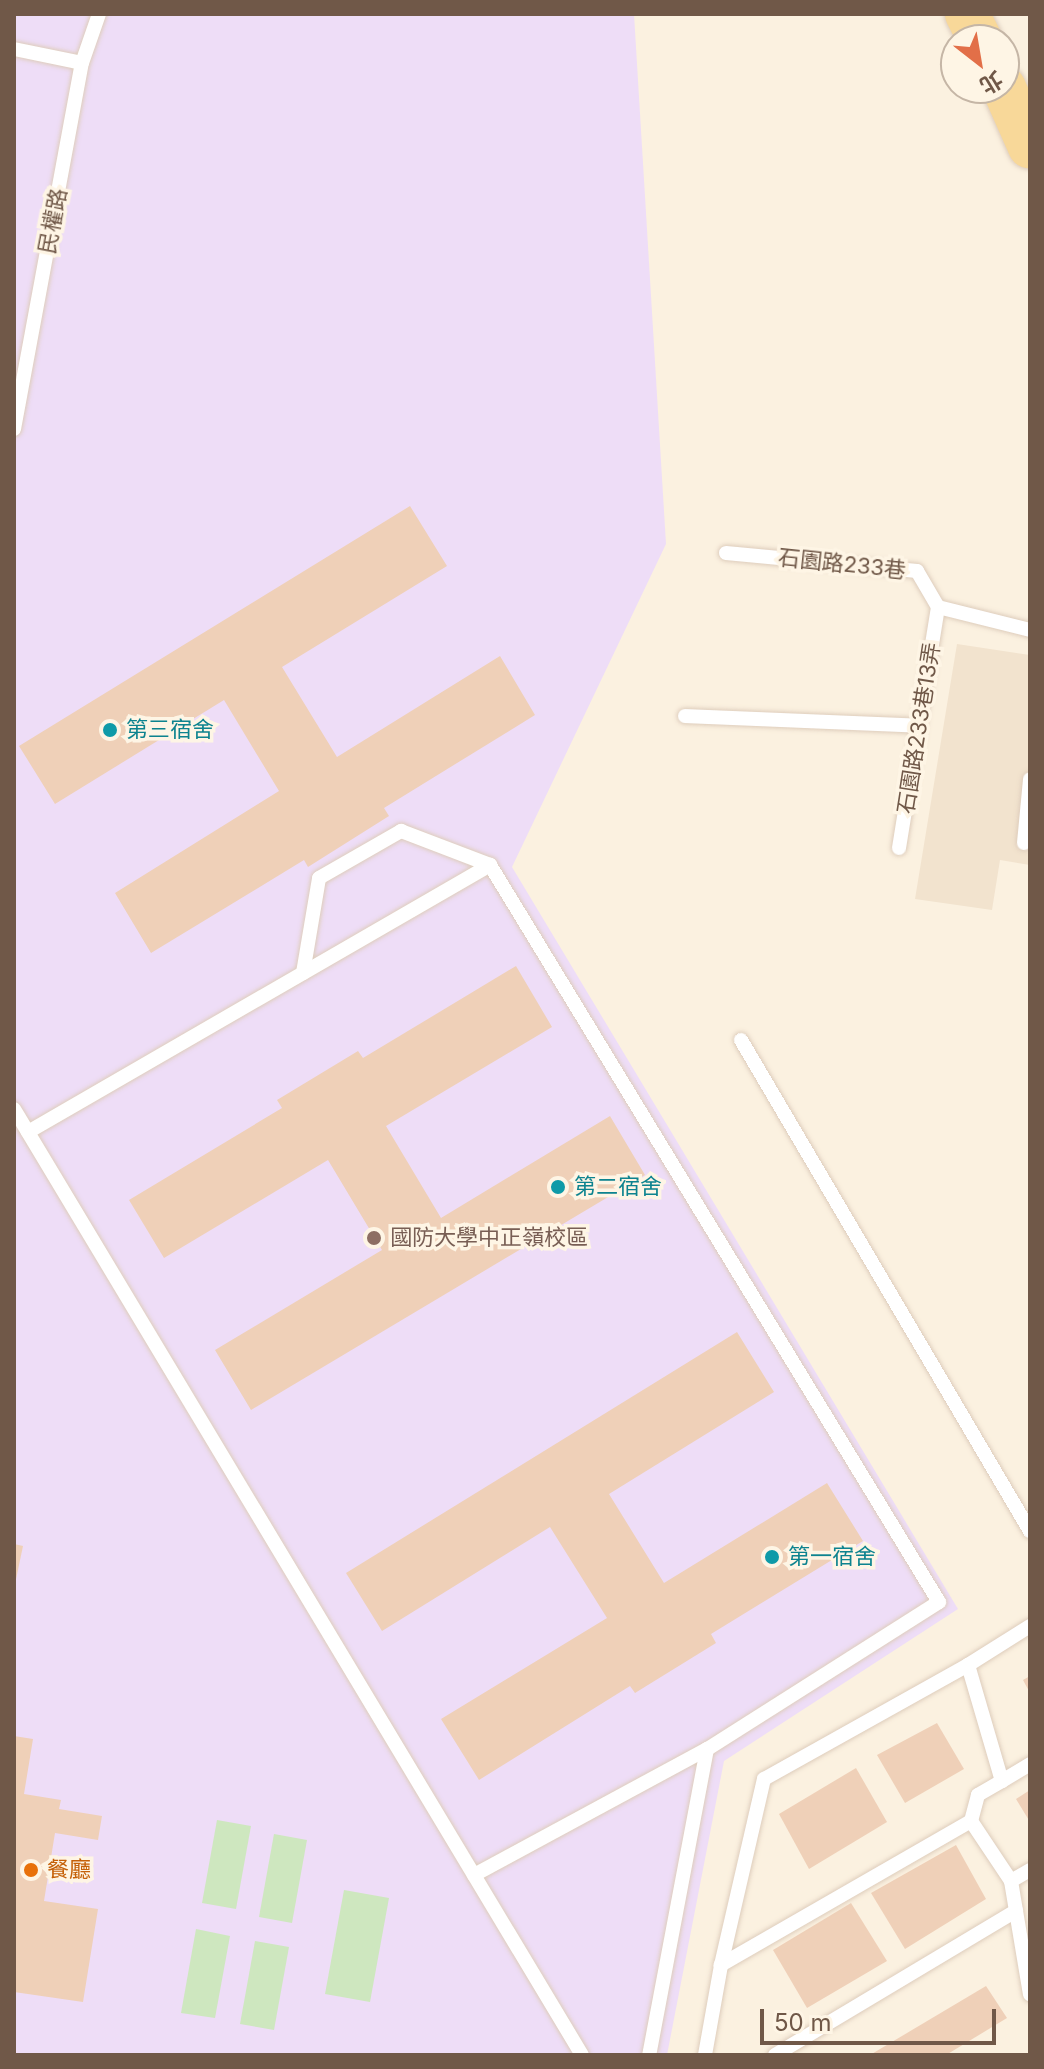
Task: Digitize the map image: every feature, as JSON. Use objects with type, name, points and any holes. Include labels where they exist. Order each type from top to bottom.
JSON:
[{"type":"main road","points":[[1011,104],[1030,147]]},
{"type":"lane","name":"民權路","points":[[14,429],[82,63],[99,14]]},
{"type":"lane","points":[[14,49],[82,63]]},
{"type":"lane","name":"石園路233巷","points":[[726,553],[917,571],[938,607]]},
{"type":"lane","points":[[938,607],[1030,630]]},
{"type":"lane","name":"石園路233巷13弄","points":[[899,848],[938,607]]},
{"type":"lane","points":[[685,716],[919,726]]},
{"type":"lane","points":[[1024,843],[1030,779]]},
{"type":"lane","points":[[303,973],[319,878],[374,846],[401,831],[490,865],[939,1602],[707,1749],[474,1875]]},
{"type":"lane","points":[[28,1132],[490,865]]},
{"type":"lane","points":[[741,1040],[1030,1531]]},
{"type":"lane","points":[[14,1109],[582,2055]]},
{"type":"lane","points":[[705,2055],[721,1965],[764,1779],[968,1665],[1030,1626]]},
{"type":"lane","points":[[968,1665],[1002,1781]]},
{"type":"lane","points":[[649,2055],[707,1749]]},
{"type":"lane","points":[[721,1965],[971,1821],[978,1795],[1030,1764]]},
{"type":"lane","points":[[971,1821],[1011,1881],[1030,1994]]},
{"type":"lane","points":[[1011,1881],[1030,1870]]},
{"type":"lane","points":[[775,2055],[1016,1911]]},
{"type":"shaded area","name":"國防大學中正嶺校區","points":[[14,14],[634,14],[666,544],[512,867],[958,1609],[724,1761],[667,2055],[14,2055]]},
{"type":"shaded area","points":[[957,644],[1030,655],[1030,865],[1000,860],[992,910],[915,899]]},
{"type":"green space","points":[[217,1820],[251,1826],[236,1909],[202,1903]]},
{"type":"green space","points":[[274,1834],[307,1840],[292,1923],[259,1917]]},
{"type":"green space","points":[[344,1890],[389,1898],[370,2002],[325,1994]]},
{"type":"green space","points":[[196,1929],[230,1936],[215,2018],[181,2013]]},
{"type":"green space","points":[[255,1941],[289,1947],[274,2030],[240,2024]]},
{"type":"building","name":"第三宿舍","points":[[410,506],[447,566],[282,667],[337,757],[500,656],[535,715],[384,808],[389,816],[308,867],[304,860],[151,953],[115,893],[279,791],[224,700],[55,804],[19,746]]},
{"type":"building","name":"第二宿舍","points":[[516,966],[552,1027],[386,1126],[441,1218],[610,1116],[645,1175],[251,1410],[215,1350],[382,1250],[328,1160],[164,1258],[129,1200],[282,1108],[277,1100],[358,1051],[363,1058]]},
{"type":"building","name":"第一宿舍","points":[[737,1332],[774,1392],[609,1494],[664,1583],[827,1483],[863,1541],[711,1634],[716,1643],[635,1693],[630,1686],[479,1780],[441,1719],[607,1618],[550,1527],[382,1631],[346,1573]]},
{"type":"building","points":[[14,1544],[23,1546],[15,1584],[14,1584]]},
{"type":"building","points":[[1030,1676],[1030,1693],[1023,1680]]},
{"type":"building","points":[[937,1723],[964,1769],[905,1803],[877,1755]]},
{"type":"building","name":"餐廳","points":[[14,1736],[33,1739],[24,1794],[61,1800],[59,1809],[102,1816],[98,1840],[55,1833],[44,1901],[98,1909],[83,2002],[14,1992]]},
{"type":"building","points":[[856,1768],[887,1822],[809,1869],[779,1814]]},
{"type":"building","points":[[1030,1790],[1030,1822],[1016,1799]]},
{"type":"building","points":[[956,1845],[986,1899],[905,1949],[871,1893]]},
{"type":"building","points":[[851,1903],[887,1961],[807,2008],[773,1950]]},
{"type":"building","points":[[986,1986],[1007,2018],[946,2055],[870,2055]]},
{"type":"place","name":"第三宿舍","points":[[110,730]]},
{"type":"place","name":"第二宿舍","points":[[558,1187]]},
{"type":"place","name":"國防大學中正嶺校區","points":[[374,1238]]},
{"type":"place","name":"第一宿舍","points":[[772,1557]]},
{"type":"place","name":"餐廳","points":[[31,1870]]}]
